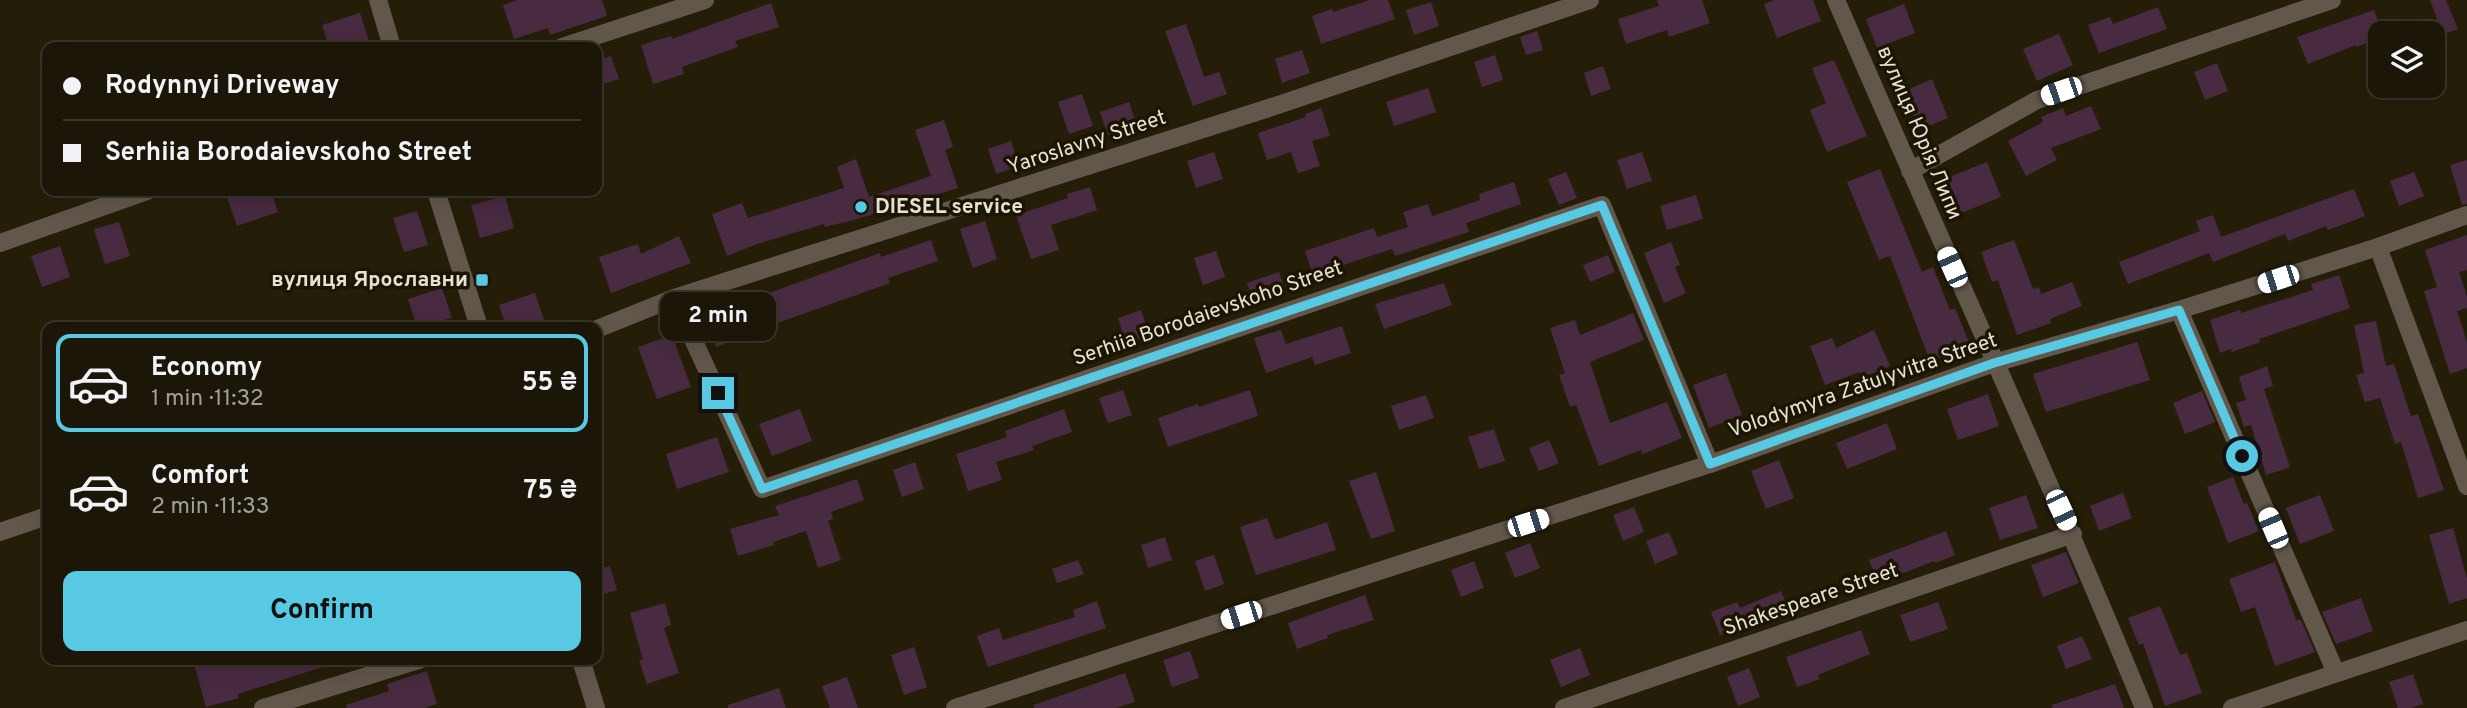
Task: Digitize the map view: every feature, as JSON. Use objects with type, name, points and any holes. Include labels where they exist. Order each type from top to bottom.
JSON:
[{"type":"street","points":[[378,0],[391,42]]},
{"type":"street","points":[[577,42],[705,0]]},
{"type":"street","name":"Yaroslavny Street","points":[[602,327],[674,298],[1275,106],[1590,0]]},
{"type":"street","name":"вулиця Юрія Липи","points":[[1836,0],[1994,363],[2073,534],[2144,708]]},
{"type":"street","points":[[1910,171],[2037,100],[2332,0]]},
{"type":"street","points":[[0,243],[134,196]]},
{"type":"street","points":[[438,196],[477,322]]},
{"type":"street","name":"Serhiia Borodaievskoho Street","points":[[674,298],[762,489],[1602,205],[1710,464]]},
{"type":"street","name":"Volodymyra Zatulyvitra Street","points":[[955,708],[1710,464],[1994,363],[2179,310],[2378,247],[2467,215]]},
{"type":"street","points":[[2378,247],[2467,486]]},
{"type":"street","points":[[2179,310],[2336,673]]},
{"type":"street","points":[[0,532],[42,518]]},
{"type":"street","name":"Shakespeare Street","points":[[1564,708],[2073,534]]},
{"type":"street","points":[[2232,708],[2467,630]]},
{"type":"street","points":[[263,708],[403,665]]},
{"type":"street","points":[[583,665],[596,708]]},
{"type":"building","points":[[518,0],[602,0],[607,16],[550,35],[548,28],[514,39],[503,5]]},
{"type":"building","points":[[1370,0],[1388,0],[1395,19],[1321,44],[1312,16]]},
{"type":"building","points":[[1657,0],[1702,0],[1710,23],[1669,37],[1667,30],[1626,44],[1618,19],[1659,6]]},
{"type":"building","points":[[1774,0],[1813,0],[1821,21],[1777,38],[1764,4]]},
{"type":"building","points":[[2430,0],[2446,0],[2458,29],[2445,34],[2445,21],[2432,21],[2437,19]]},
{"type":"building","points":[[1431,2],[1439,26],[1414,35],[1406,10]]},
{"type":"building","points":[[771,3],[779,27],[735,41],[738,47],[682,67],[684,74],[653,84],[641,45],[671,36],[672,39]]},
{"type":"building","points":[[1904,4],[1915,33],[1877,48],[1866,19]]},
{"type":"building","points":[[2158,7],[2167,29],[2099,53],[2088,25],[2110,17],[2113,24]]},
{"type":"building","points":[[2374,10],[2378,21],[2368,21],[2368,43],[2308,64],[2297,37]]},
{"type":"building","points":[[360,13],[369,42],[327,42],[322,25]]},
{"type":"building","points":[[1186,24],[1204,77],[1219,72],[1227,94],[1193,106],[1165,31]]},
{"type":"building","points":[[1537,31],[1543,50],[1526,55],[1520,37]]},
{"type":"building","points":[[2059,34],[2073,65],[2037,81],[2023,49]]},
{"type":"building","points":[[1302,50],[1310,73],[1282,83],[1275,59]]},
{"type":"building","points":[[1495,55],[1503,80],[1482,87],[1474,62]]},
{"type":"building","points":[[611,56],[619,79],[602,84],[602,59]]},
{"type":"building","points":[[1834,60],[1867,136],[1827,152],[1810,110],[1826,103],[1812,68]]},
{"type":"building","points":[[2217,63],[2228,91],[2205,100],[2194,72]]},
{"type":"building","points":[[1603,66],[1611,89],[1591,96],[1584,73]]},
{"type":"building","points":[[1932,79],[1948,118],[1919,130],[1903,92]]},
{"type":"building","points":[[1428,88],[1436,112],[1394,126],[1386,102]]},
{"type":"building","points":[[1082,94],[1093,126],[1069,134],[1058,102]]},
{"type":"building","points":[[1129,102],[1137,126],[1108,135],[1100,112]]},
{"type":"building","points":[[2091,106],[2101,129],[2051,148],[2057,160],[2026,176],[2008,141],[2043,122],[2041,117],[2063,108],[2066,116]]},
{"type":"building","points":[[1321,108],[1330,136],[1312,141],[1320,166],[1298,173],[1291,152],[1267,160],[1258,133],[1306,117],[1305,114]]},
{"type":"building","points":[[944,120],[953,147],[945,150],[958,188],[854,220],[825,227],[824,224],[727,256],[712,214],[742,203],[748,218],[844,188],[837,167],[856,159],[869,197],[931,176],[915,130]]},
{"type":"building","points":[[1011,141],[1019,166],[996,174],[988,149]]},
{"type":"building","points":[[1214,152],[1223,179],[1196,188],[1187,161]]},
{"type":"building","points":[[1642,152],[1652,181],[1627,189],[1617,160]]},
{"type":"building","points":[[2467,160],[2467,204],[2462,205],[2450,165]]},
{"type":"building","points":[[1987,162],[2001,197],[1961,213],[1947,178]]},
{"type":"building","points":[[1880,169],[1922,272],[1933,267],[1950,310],[1955,308],[1970,345],[1930,361],[1890,256],[1879,260],[1847,182]]},
{"type":"building","points":[[1566,172],[1577,198],[1559,205],[1548,179]]},
{"type":"building","points":[[2414,172],[2424,196],[2399,206],[2390,181]]},
{"type":"building","points":[[1514,182],[1521,204],[1466,223],[1469,232],[1395,256],[1392,249],[1313,275],[1305,251],[1374,228],[1377,237],[1408,227],[1403,212],[1428,204],[1432,216],[1480,200],[1479,194]]},
{"type":"building","points":[[1090,187],[1097,210],[1051,225],[1059,250],[1031,259],[1016,215],[1068,198],[1067,194]]},
{"type":"building","points":[[2354,189],[2365,216],[2328,230],[2326,226],[2288,241],[2285,234],[2213,262],[2209,253],[2128,284],[2119,262],[2200,231],[2196,221],[2213,215],[2221,237]]},
{"type":"building","points":[[1696,195],[1703,219],[1667,230],[1660,206]]},
{"type":"building","points":[[227,196],[273,196],[278,212],[237,226]]},
{"type":"building","points":[[505,196],[514,228],[480,238],[471,205]]},
{"type":"building","points":[[417,211],[428,245],[404,252],[393,218]]},
{"type":"building","points":[[985,221],[997,259],[973,268],[960,229]]},
{"type":"building","points":[[119,222],[130,256],[105,264],[94,229]]},
{"type":"building","points":[[2467,235],[2467,270],[2459,272],[2467,296],[2467,308],[2457,311],[2467,342],[2467,368],[2450,374],[2424,291],[2437,287],[2425,250]]},
{"type":"building","points":[[679,236],[691,263],[611,293],[599,257],[638,244],[641,254]]},
{"type":"building","points":[[931,240],[938,261],[888,278],[890,283],[716,347],[705,316],[880,253],[881,257]]},
{"type":"building","points":[[2014,240],[2033,289],[2039,287],[2041,294],[2072,282],[2082,306],[2050,319],[2051,323],[2017,335],[1998,280],[1992,282],[1981,252]]},
{"type":"building","points":[[1671,242],[1680,265],[1675,267],[1686,293],[1664,303],[1644,253]]},
{"type":"building","points":[[60,246],[70,277],[42,287],[31,256]]},
{"type":"building","points":[[1216,251],[1225,277],[1203,285],[1194,258]]},
{"type":"building","points":[[1608,255],[1615,272],[1590,282],[1583,265]]},
{"type":"building","points":[[1279,272],[1285,290],[1253,300],[1247,283]]},
{"type":"building","points":[[2339,275],[2350,308],[2259,339],[2260,342],[2232,352],[2231,349],[2220,353],[2210,320],[2313,290],[2311,284]]},
{"type":"building","points":[[1444,283],[1452,305],[1384,329],[1375,304]]},
{"type":"building","points":[[442,288],[452,318],[436,322],[415,322],[408,299]]},
{"type":"building","points":[[535,293],[545,322],[504,322],[499,305]]},
{"type":"building","points":[[1141,310],[1150,336],[1126,344],[1118,318]]},
{"type":"building","points":[[1633,313],[1644,340],[1590,362],[1610,423],[1667,402],[1682,438],[1643,454],[1641,450],[1599,466],[1576,405],[1570,407],[1559,375],[1565,373],[1550,328],[1575,320],[1580,335]]},
{"type":"building","points":[[2376,321],[2386,366],[2394,364],[2411,416],[2418,414],[2444,490],[2418,498],[2401,442],[2395,444],[2380,398],[2365,402],[2356,375],[2364,373],[2354,325]]},
{"type":"building","points":[[1342,326],[1351,353],[1315,365],[1312,357],[1266,373],[1254,338],[1281,330],[1286,344]]},
{"type":"building","points":[[1874,330],[1890,366],[1863,378],[1860,372],[1825,385],[1810,346],[1832,338],[1836,348]]},
{"type":"building","points":[[672,335],[691,387],[657,399],[638,347]]},
{"type":"building","points":[[2137,342],[2150,380],[2046,412],[2033,374]]},
{"type":"building","points":[[2267,366],[2273,386],[2264,389],[2290,467],[2266,475],[2251,425],[2244,427],[2236,403],[2246,400],[2239,377]]},
{"type":"building","points":[[1726,373],[1742,415],[1709,428],[1693,385]]},
{"type":"building","points":[[1123,390],[1132,415],[1108,423],[1099,398]]},
{"type":"building","points":[[1250,390],[1258,416],[1168,447],[1158,418]]},
{"type":"building","points":[[2202,391],[2215,422],[2185,434],[2173,403]]},
{"type":"building","points":[[1988,394],[1999,426],[1958,440],[1947,409]]},
{"type":"building","points":[[1426,395],[1434,418],[1399,430],[1391,406]]},
{"type":"building","points":[[800,409],[812,441],[772,456],[759,424]]},
{"type":"building","points":[[1064,409],[1072,432],[1032,446],[1034,450],[996,462],[1002,480],[968,491],[956,454],[1007,437],[1005,431]]},
{"type":"building","points":[[1887,423],[1897,449],[1847,469],[1836,443]]},
{"type":"building","points":[[1494,429],[1505,461],[1479,469],[1468,437]]},
{"type":"building","points":[[717,437],[729,472],[677,489],[666,454]]},
{"type":"building","points":[[1549,440],[1559,463],[1539,471],[1529,448]]},
{"type":"building","points":[[1779,460],[1794,498],[1766,509],[1751,471]]},
{"type":"building","points":[[915,462],[924,489],[902,497],[893,470]]},
{"type":"building","points":[[1376,472],[1395,531],[1371,539],[1349,481]]},
{"type":"building","points":[[2233,477],[2259,531],[2228,543],[2207,487]]},
{"type":"building","points":[[857,479],[864,500],[831,512],[833,519],[828,521],[841,560],[818,568],[806,531],[738,556],[730,529],[779,515],[775,506]]},
{"type":"building","points":[[2123,493],[2132,518],[2099,531],[2090,506]]},
{"type":"building","points":[[2026,495],[2038,528],[2000,540],[1989,508]]},
{"type":"building","points":[[2320,495],[2334,531],[2300,544],[2286,508]]},
{"type":"building","points":[[1634,507],[1644,532],[1623,541],[1613,515]]},
{"type":"building","points":[[1267,518],[1275,540],[1327,522],[1336,550],[1256,575],[1240,527]]},
{"type":"building","points":[[2453,528],[2467,579],[2467,598],[2449,604],[2429,535]]},
{"type":"building","points":[[1946,531],[1955,555],[1878,583],[1869,560]]},
{"type":"building","points":[[1669,532],[1678,554],[1655,564],[1646,541]]},
{"type":"building","points":[[1165,537],[1172,560],[1148,568],[1141,545]]},
{"type":"building","points":[[1530,543],[1540,568],[1515,578],[1505,553]]},
{"type":"building","points":[[2066,552],[2079,583],[2043,597],[2031,565]]},
{"type":"building","points":[[1214,555],[1224,584],[1205,591],[1195,561]]},
{"type":"building","points":[[1078,560],[1084,574],[1057,583],[1052,569]]},
{"type":"building","points":[[1474,561],[1484,588],[1461,597],[1451,570]]},
{"type":"building","points":[[2275,562],[2296,620],[2301,620],[2315,652],[2275,666],[2255,607],[2241,612],[2229,579]]},
{"type":"building","points":[[610,566],[617,590],[602,594],[602,568]]},
{"type":"building","points":[[1781,591],[1789,611],[1720,635],[1711,612],[1737,602],[1740,608]]},
{"type":"building","points":[[1365,595],[1374,620],[1327,635],[1328,638],[1297,649],[1288,623]]},
{"type":"building","points":[[2361,598],[2373,631],[2336,644],[2322,612]]},
{"type":"building","points":[[1097,601],[1106,628],[988,667],[977,636],[999,628],[1003,640],[1075,617],[1073,610]]},
{"type":"building","points":[[1938,602],[1948,629],[1910,642],[1900,615]]},
{"type":"building","points":[[665,603],[671,625],[664,628],[679,673],[647,684],[639,660],[643,660],[630,613]]},
{"type":"building","points":[[2160,606],[2180,655],[2187,653],[2202,693],[2165,706],[2143,643],[2139,645],[2128,618]]},
{"type":"building","points":[[1861,630],[1870,654],[1818,675],[1820,679],[1797,687],[1786,657]]},
{"type":"building","points":[[2082,636],[2092,659],[2066,669],[2057,646]]},
{"type":"building","points":[[914,647],[927,687],[904,695],[891,655]]},
{"type":"building","points":[[1580,648],[1590,675],[1561,687],[1550,660]]},
{"type":"building","points":[[1190,651],[1199,678],[1172,687],[1163,660]]},
{"type":"building","points":[[329,665],[238,694],[239,698],[206,707],[195,667]]},
{"type":"building","points":[[1749,668],[1760,697],[1738,706],[1727,677]]},
{"type":"building","points":[[427,671],[437,704],[424,708],[347,708],[346,705],[389,691],[387,684]]},
{"type":"building","points":[[1125,673],[1135,702],[1116,708],[1034,708],[1034,705]]},
{"type":"building","points":[[2413,674],[2423,704],[2398,708],[2389,682]]},
{"type":"building","points":[[847,677],[858,708],[830,708],[822,686]]},
{"type":"building","points":[[2115,684],[2124,708],[2052,708],[2052,705]]},
{"type":"building","points":[[779,688],[786,708],[728,708],[728,705]]},
{"type":"place","name":"DIESEL service","points":[[861,207]]},
{"type":"place","name":"вулиця Ярославни","points":[[482,280]]},
{"type":"route","points":[[718,393],[762,489],[1602,205],[1710,464],[1994,363],[2179,310],[2242,456]]}]
